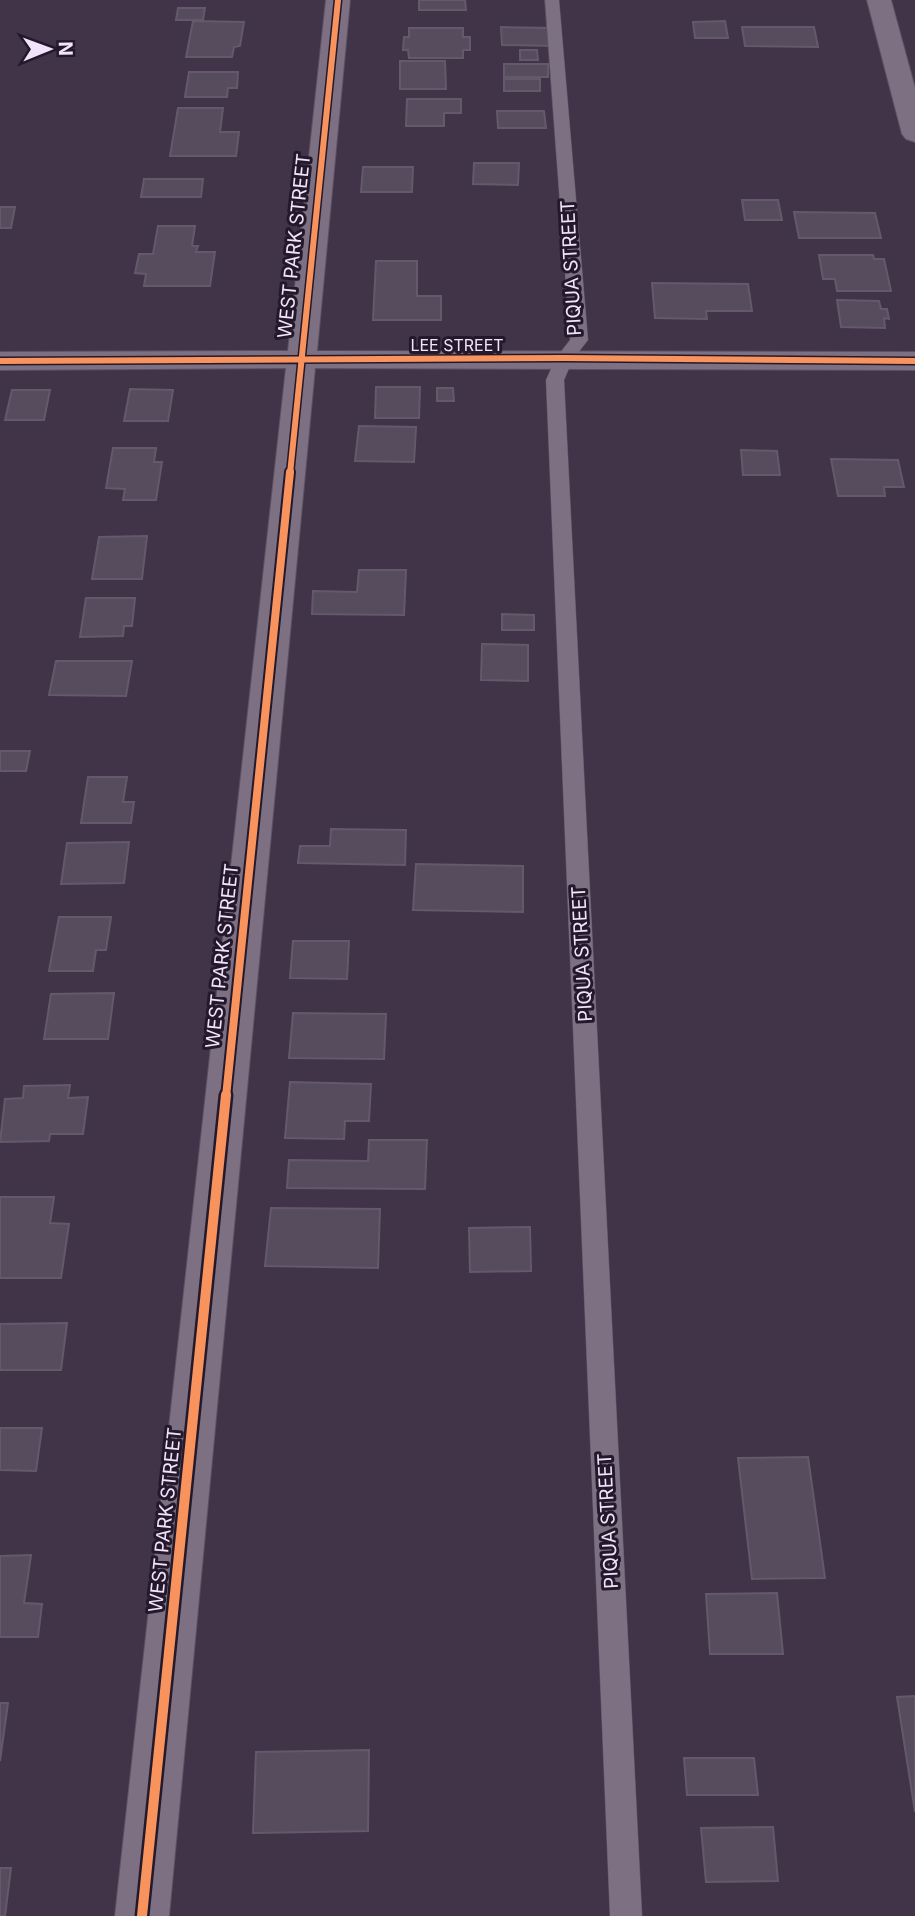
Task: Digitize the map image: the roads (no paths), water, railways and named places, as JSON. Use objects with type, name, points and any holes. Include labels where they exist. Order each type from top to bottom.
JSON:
[{"type":"street","name":"WEST PARK STREET","points":[[142,1916],[338,0]]},
{"type":"street","points":[[880,0],[915,134]]},
{"type":"street","name":"LEE STREET","points":[[0,361],[565,358],[915,361]]},
{"type":"lane","name":"PIQUA STREET","points":[[552,0],[579,340],[565,358],[555,380],[626,1916]]}]
